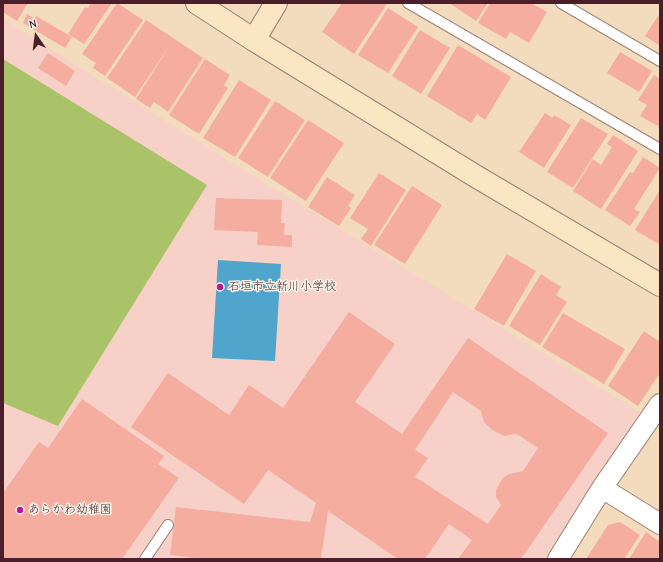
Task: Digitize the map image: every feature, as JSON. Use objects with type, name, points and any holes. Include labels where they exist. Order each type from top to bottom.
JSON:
[{"type":"street","points":[[197,3],[254,40],[477,177],[660,285]]},
{"type":"street","points":[[254,40],[276,3]]},
{"type":"street","points":[[558,559],[602,488],[660,404]]},
{"type":"street","points":[[602,488],[660,524]]},
{"type":"lane","points":[[408,3],[660,149]]},
{"type":"lane","points":[[561,3],[660,61]]},
{"type":"lane","points":[[145,559],[168,525]]},
{"type":"shaded area","name":"石垣市立新川小学校","points":[[3,19],[233,163],[640,412],[545,559],[3,559]]},
{"type":"green space","points":[[3,59],[207,185],[58,426],[3,403]]},
{"type":"water","points":[[218,260],[281,264],[275,361],[212,358]]},
{"type":"building","points":[[3,3],[28,3],[17,21],[3,12]]},
{"type":"building","points":[[91,3],[112,3],[84,44],[68,34],[85,7],[88,8]]},
{"type":"building","points":[[117,3],[143,20],[105,76],[93,68],[96,63],[82,54]]},
{"type":"building","points":[[342,3],[387,4],[354,54],[322,32]]},
{"type":"building","points":[[449,3],[488,3],[476,21]]},
{"type":"building","points":[[490,3],[531,3],[547,12],[529,43],[510,32],[506,39],[478,23]]},
{"type":"building","points":[[388,8],[418,27],[388,73],[358,55]]},
{"type":"building","points":[[660,13],[660,46],[645,36]]},
{"type":"building","points":[[27,14],[35,19],[36,16],[72,37],[65,48],[23,23]]},
{"type":"building","points":[[146,20],[203,58],[168,112],[154,102],[150,108],[136,99],[170,45],[135,97],[107,78]]},
{"type":"building","points":[[420,30],[450,48],[421,94],[392,76]]},
{"type":"building","points":[[458,45],[511,77],[485,120],[477,114],[471,123],[427,96]]},
{"type":"building","points":[[620,52],[652,71],[639,92],[607,73]]},
{"type":"building","points":[[48,53],[75,71],[66,86],[38,68]]},
{"type":"building","points":[[205,59],[230,75],[224,85],[228,88],[199,134],[169,115]]},
{"type":"building","points":[[654,75],[660,79],[660,127],[640,116],[647,105],[638,100]]},
{"type":"building","points":[[239,80],[271,100],[235,157],[203,138]]},
{"type":"building","points":[[275,101],[305,120],[268,177],[238,158]]},
{"type":"building","points":[[545,113],[553,118],[554,115],[571,125],[544,168],[519,152]]},
{"type":"building","points":[[581,118],[608,134],[573,188],[547,172]]},
{"type":"building","points":[[308,120],[344,143],[306,201],[270,178]]},
{"type":"building","points":[[613,135],[638,151],[601,209],[573,191],[593,159],[601,165],[612,147],[607,144]]},
{"type":"building","points":[[643,157],[660,168],[634,209],[640,212],[630,226],[605,210],[630,172],[633,173]]},
{"type":"building","points":[[379,173],[406,190],[371,246],[361,239],[368,229],[350,218]]},
{"type":"building","points":[[327,177],[355,195],[348,206],[351,208],[339,226],[308,207]]},
{"type":"building","points":[[412,186],[442,205],[405,264],[374,245]]},
{"type":"building","points":[[660,190],[660,245],[635,230]]},
{"type":"building","points":[[216,198],[282,200],[281,223],[285,223],[284,235],[292,235],[292,247],[257,245],[258,232],[214,230]]},
{"type":"building","points":[[507,254],[536,271],[504,326],[474,309]]},
{"type":"building","points":[[541,274],[561,287],[556,295],[567,302],[540,345],[509,326]]},
{"type":"building","points":[[349,312],[395,344],[355,402],[402,434],[468,338],[608,433],[521,559],[458,559],[472,540],[449,524],[425,559],[398,559],[328,511],[321,559],[203,559],[170,555],[176,507],[310,522],[316,503],[268,470],[244,504],[131,427],[168,373],[229,415],[249,385],[283,408]],"holes":[[[453,392],[481,411],[484,422],[492,430],[504,436],[517,434],[538,448],[523,471],[509,474],[503,478],[496,490],[496,497],[501,505],[488,524],[415,477],[428,458],[415,450]]]},
{"type":"building","points":[[563,313],[625,349],[604,384],[542,347]]},
{"type":"building","points":[[644,331],[660,342],[660,373],[638,406],[608,386]]},
{"type":"building","points":[[82,399],[164,456],[158,464],[179,478],[122,559],[3,559],[3,493],[39,442],[48,448]]},
{"type":"building","points":[[620,522],[640,535],[624,559],[586,559],[608,525]]},
{"type":"building","points":[[646,532],[660,542],[660,559],[629,559]]},
{"type":"place","name":"石垣市立新川小学校","points":[[220,287]]},
{"type":"place","name":"あらかわ幼稚園","points":[[20,510]]}]
